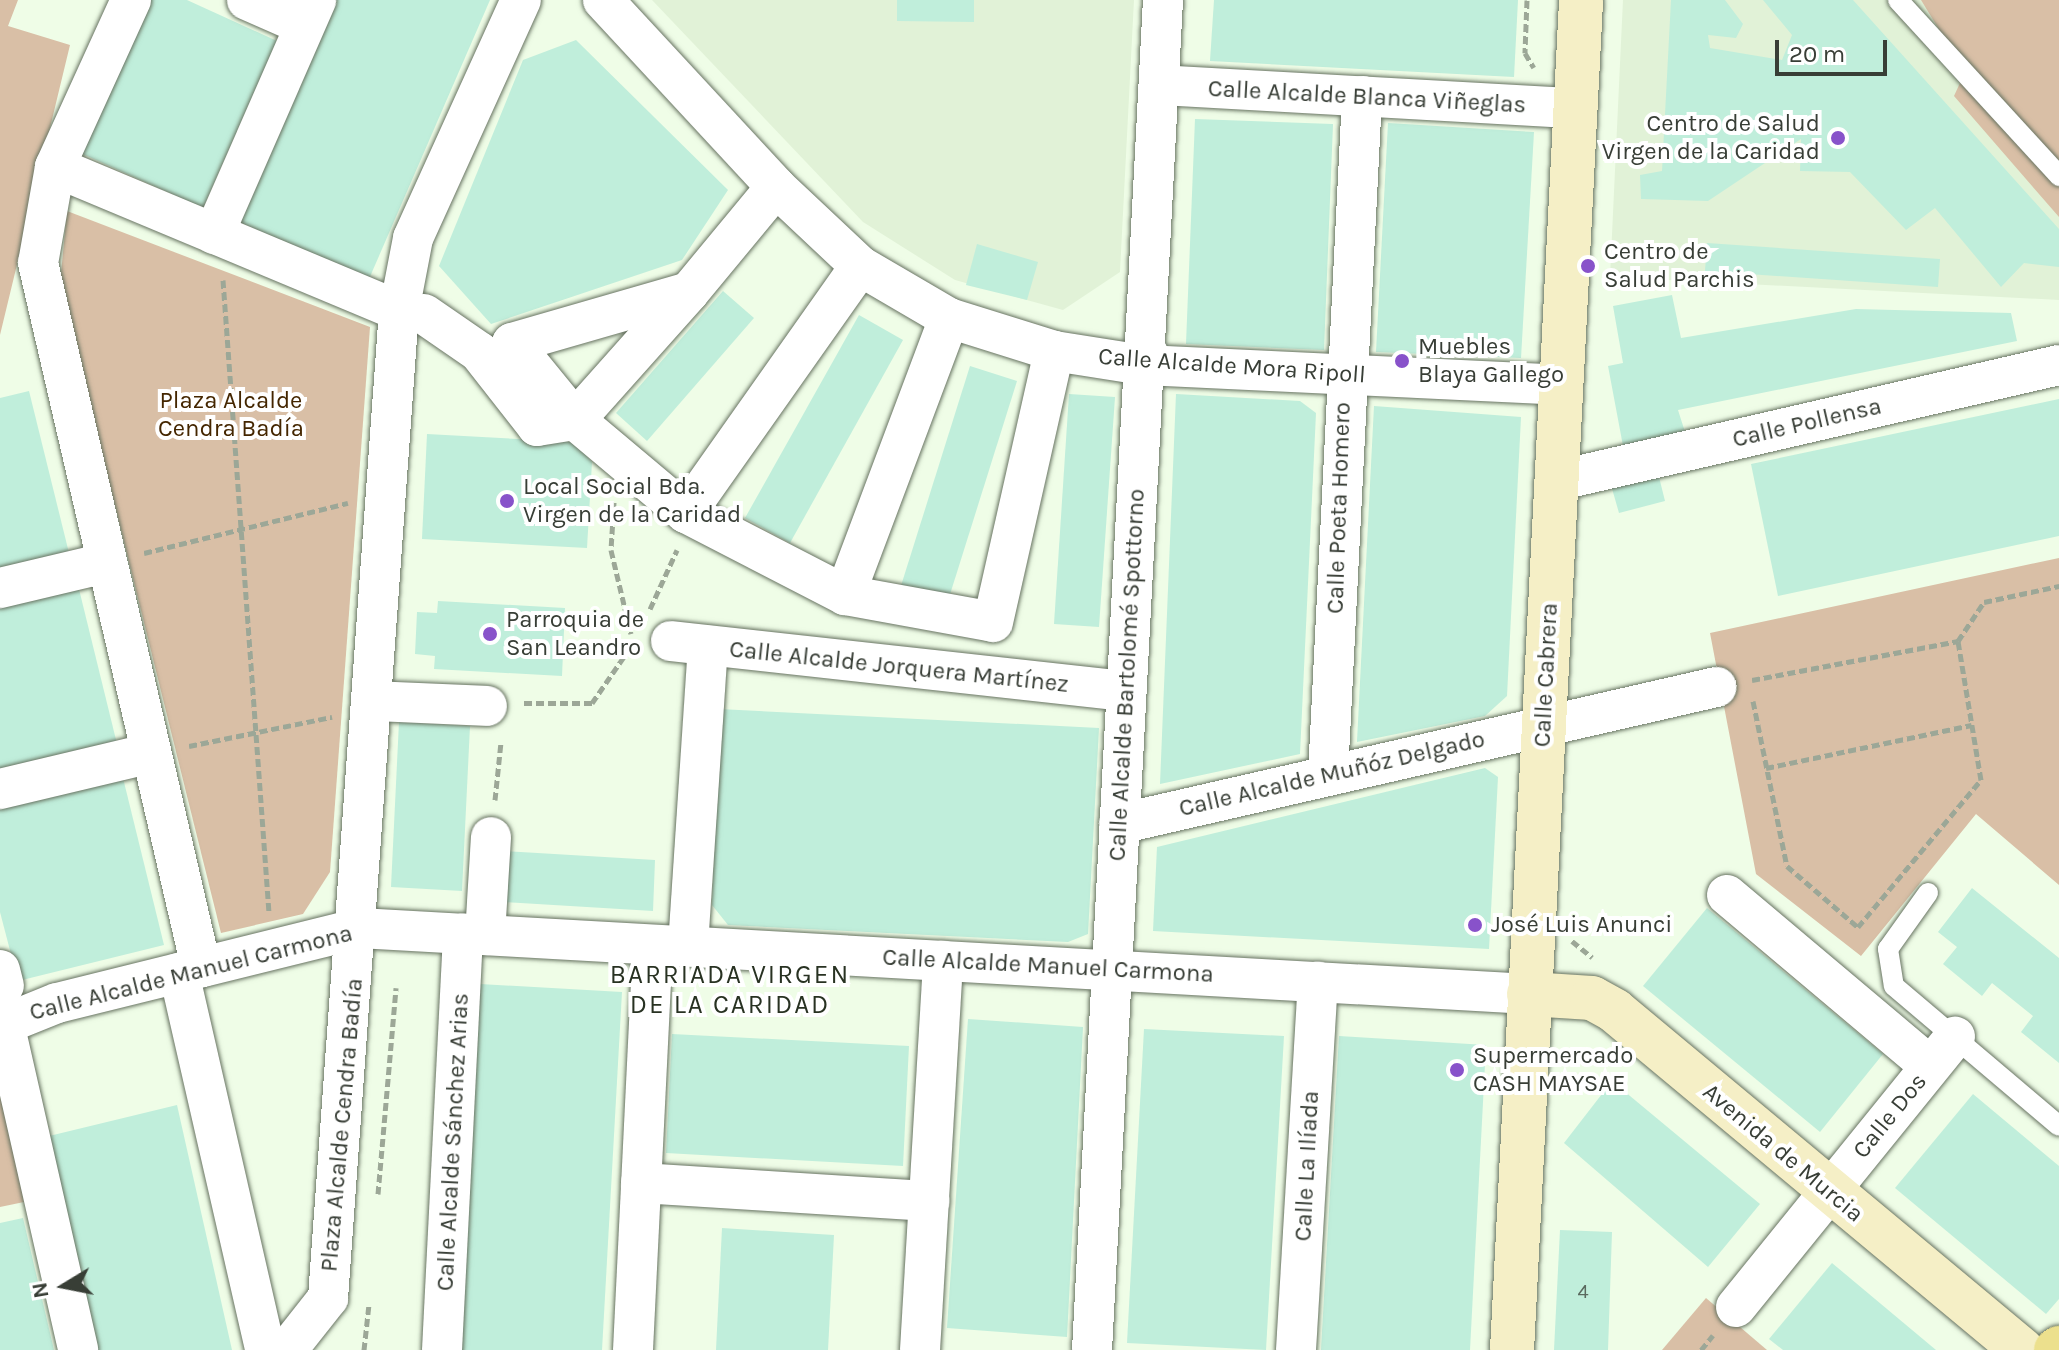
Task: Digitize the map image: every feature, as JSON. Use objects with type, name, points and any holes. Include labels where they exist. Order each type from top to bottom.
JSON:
[{"type":"street","points":[[131,0],[55,167],[38,263],[151,753],[265,1350]]},
{"type":"street","points":[[224,238],[310,13],[247,0]]},
{"type":"street","name":"Plaza Alcalde Cendra Badía","points":[[287,1350],[328,1298],[359,928],[357,708],[411,313],[413,238],[521,0]]},
{"type":"street","name":"Calle Alcalde Mora Ripoll","points":[[603,0],[776,187],[860,266],[949,318],[1054,351],[1143,365],[1562,385]]},
{"type":"street","name":"Calle Alcalde Bartolomé Spottorno","points":[[1092,1350],[1163,0]]},
{"type":"street","name":"Calle Cabrera","points":[[1512,1350],[1581,0]]},
{"type":"street","name":"Calle Alcalde Blanca Viñeglas","points":[[1159,85],[1576,108]]},
{"type":"street","name":"Calle Poeta Homero","points":[[1328,775],[1344,375],[1362,96]]},
{"type":"street","points":[[55,167],[411,313],[479,352],[537,426],[575,420],[689,292],[776,187]]},
{"type":"street","points":[[686,513],[860,266]]},
{"type":"street","points":[[689,292],[512,343],[575,420],[686,513],[845,595],[993,622],[1054,351]]},
{"type":"street","points":[[845,595],[949,318]]},
{"type":"street","name":"Calle Pollensa","points":[[1556,481],[2059,365]]},
{"type":"street","points":[[0,588],[106,563]]},
{"type":"street","points":[[633,1350],[641,1183],[670,946],[660,635]]},
{"type":"street","name":"Calle Alcalde Jorquera Martínez","points":[[660,635],[1126,691]]},
{"type":"street","name":"Calle Alcalde Muñóz Delgado","points":[[1119,824],[1544,724],[1733,684]]},
{"type":"street","points":[[357,708],[496,705]]},
{"type":"street","points":[[0,789],[151,753]]},
{"type":"street","name":"Calle Alcalde Sánchez Arias","points":[[442,1350],[474,935],[491,837]]},
{"type":"street","points":[[1727,895],[1943,1052]]},
{"type":"street","name":"Calle Alcalde Manuel Carmona","points":[[2,1001],[190,970],[359,928],[1529,994]]},
{"type":"street","points":[[920,1350],[943,961]]},
{"type":"street","name":"Calle La Ilíada","points":[[1296,1350],[1318,982]]},
{"type":"street","name":"Avenida de Murcia","points":[[1529,994],[1592,998],[1615,1011],[2022,1350]]},
{"type":"street","points":[[2,1001],[78,1350]]},
{"type":"street","name":"Calle Dos","points":[[1736,1307],[1943,1052]]},
{"type":"street","points":[[641,1183],[929,1201]]},
{"type":"lane","points":[[1898,0],[2059,176]]},
{"type":"lane","points":[[1928,893],[1888,949],[1887,968],[1894,986],[1943,1052],[2059,1126]]},
{"type":"path","points":[[1525,53],[1527,0]]},
{"type":"path","points":[[224,238],[223,270],[270,922]]},
{"type":"path","points":[[618,455],[611,550],[660,635]]},
{"type":"path","points":[[106,563],[357,501]]},
{"type":"path","points":[[491,837],[496,705],[592,703],[660,635],[686,513]]},
{"type":"path","points":[[1958,641],[1733,684],[1766,768],[1787,866],[1858,927],[1981,780],[1958,641],[1984,602],[2059,586]]},
{"type":"path","points":[[151,753],[256,733],[357,708]]},
{"type":"path","points":[[1766,768],[1972,725]]},
{"type":"path","points":[[377,1208],[396,988]]},
{"type":"path","points":[[364,1350],[370,1286]]},
{"type":"shaded area","points":[[652,0],[1134,0],[1120,272],[1063,310],[955,280],[863,222]]},
{"type":"shaded area","name":"Centro de Salud Virgen de la Caridad","points":[[1623,0],[2059,0],[2059,300],[1610,277]]},
{"type":"green space","points":[[0,0],[18,0],[8,26],[70,45],[0,335]]},
{"type":"green space","points":[[1921,0],[2059,0],[2059,217],[1954,96],[1965,72]]},
{"type":"green space","name":"Plaza Alcalde Cendra Badía","points":[[67,211],[370,327],[330,872],[303,914],[221,933],[60,284]]},
{"type":"green space","points":[[2059,558],[2059,885],[1976,814],[1861,956],[1756,874],[1710,633]]},
{"type":"green space","points":[[0,1085],[24,1202],[0,1207]]},
{"type":"green space","points":[[1706,1298],[1767,1350],[1662,1350]]},
{"type":"building","points":[[143,0],[187,0],[277,41],[203,208],[76,151]]},
{"type":"building","points":[[336,0],[490,0],[369,279],[239,222]]},
{"type":"building","points":[[897,0],[974,0],[974,22],[897,21]]},
{"type":"building","points":[[1214,0],[1518,0],[1514,77],[1210,61]]},
{"type":"building","points":[[1671,0],[1725,0],[1743,24],[1736,38],[1708,35],[1710,48],[1782,60],[1792,35],[1763,0],[1853,0],[2059,229],[2059,267],[2024,263],[2001,287],[1935,208],[1906,230],[1850,172],[1800,171],[1801,139],[1708,201],[1641,199],[1640,175],[1662,171]]},
{"type":"building","points":[[576,40],[728,190],[682,260],[491,324],[439,266],[523,60]]},
{"type":"building","points":[[1195,119],[1333,124],[1324,350],[1186,344]]},
{"type":"building","points":[[1388,123],[1534,132],[1521,358],[1376,352]]},
{"type":"building","points":[[1707,243],[1940,259],[1938,287],[1705,271]]},
{"type":"building","points":[[977,244],[1038,262],[1027,300],[966,285]]},
{"type":"building","points":[[723,291],[754,318],[647,441],[616,413]]},
{"type":"building","points":[[1672,295],[1681,338],[1856,309],[2011,313],[2017,341],[1678,410],[1685,432],[1623,446],[1608,366],[1623,363],[1613,306]]},
{"type":"building","points":[[859,315],[903,340],[790,543],[745,518]]},
{"type":"building","points":[[970,366],[1017,381],[947,604],[900,589]]},
{"type":"building","points":[[29,391],[69,553],[0,570],[0,398]]},
{"type":"building","points":[[1069,394],[1115,397],[1099,627],[1054,624]]},
{"type":"building","points":[[1176,394],[1300,401],[1316,413],[1300,754],[1160,784]]},
{"type":"building","points":[[2059,399],[2059,536],[1778,596],[1751,464]]},
{"type":"building","points":[[1374,406],[1521,417],[1507,696],[1485,716],[1357,742]]},
{"type":"building","name":"Local Social Bda. Virgen de la Caridad","points":[[427,434],[574,442],[592,462],[587,548],[422,539]]},
{"type":"building","points":[[1658,473],[1665,501],[1619,513],[1611,485]]},
{"type":"building","points":[[77,581],[118,748],[0,777],[0,600]]},
{"type":"building","name":"Parroquia de San Leandro","points":[[438,601],[565,608],[562,676],[434,669],[435,656],[415,654],[417,612],[437,613]]},
{"type":"building","points":[[719,709],[1099,728],[1088,934],[1068,942],[728,925],[712,905]]},
{"type":"building","points":[[399,722],[470,726],[462,891],[391,887]]},
{"type":"building","points":[[1485,768],[1498,777],[1489,949],[1153,931],[1157,847]]},
{"type":"building","points":[[123,778],[164,945],[18,981],[0,912],[0,807]]},
{"type":"building","points":[[505,851],[655,860],[653,911],[502,902]]},
{"type":"building","points":[[1972,888],[2059,958],[2059,1063],[2021,1032],[2033,1016],[1992,983],[1982,996],[1943,964],[1957,947],[1938,932]]},
{"type":"building","points":[[1707,908],[1883,1054],[1820,1132],[1643,986]]},
{"type":"building","points":[[480,984],[622,992],[602,1350],[460,1350]]},
{"type":"building","points":[[968,1019],[1083,1027],[1067,1337],[947,1328]]},
{"type":"building","points":[[1144,1029],[1284,1036],[1266,1350],[1127,1343]]},
{"type":"building","points":[[672,1034],[909,1046],[903,1166],[666,1153]]},
{"type":"building","points":[[1339,1036],[1486,1045],[1470,1350],[1321,1350]]},
{"type":"building","points":[[1612,1081],[1760,1204],[1708,1267],[1564,1143]]},
{"type":"building","points":[[1973,1094],[2059,1166],[2059,1299],[2046,1314],[1895,1188]]},
{"type":"building","points":[[177,1105],[232,1350],[94,1350],[45,1137]]},
{"type":"building","points":[[23,1218],[54,1350],[0,1350],[0,1223]]},
{"type":"building","points":[[722,1228],[834,1235],[828,1350],[716,1350]]},
{"type":"building","points":[[1560,1230],[1612,1232],[1608,1350],[1554,1350]]},
{"type":"building","points":[[1832,1263],[1936,1350],[1783,1350],[1769,1339]]},
{"type":"place","name":"Centro de Salud Virgen de la Caridad","points":[[1838,138]]},
{"type":"place","name":"Centro de Salud Parchis","points":[[1588,266]]},
{"type":"place","name":"Muebles Blaya Gallego","points":[[1402,361]]},
{"type":"place","name":"Local Social Bda. Virgen de la Caridad","points":[[507,501]]},
{"type":"place","name":"Parroquia de San Leandro","points":[[490,634]]},
{"type":"place","name":"José Luis Anunci","points":[[1475,925]]},
{"type":"place","name":"Supermercado CASH MAYSAE","points":[[1457,1070]]},
{"type":"district","name":"BARRIADA VIRGEN DE LA CARIDAD","points":[[730,990]]}]
